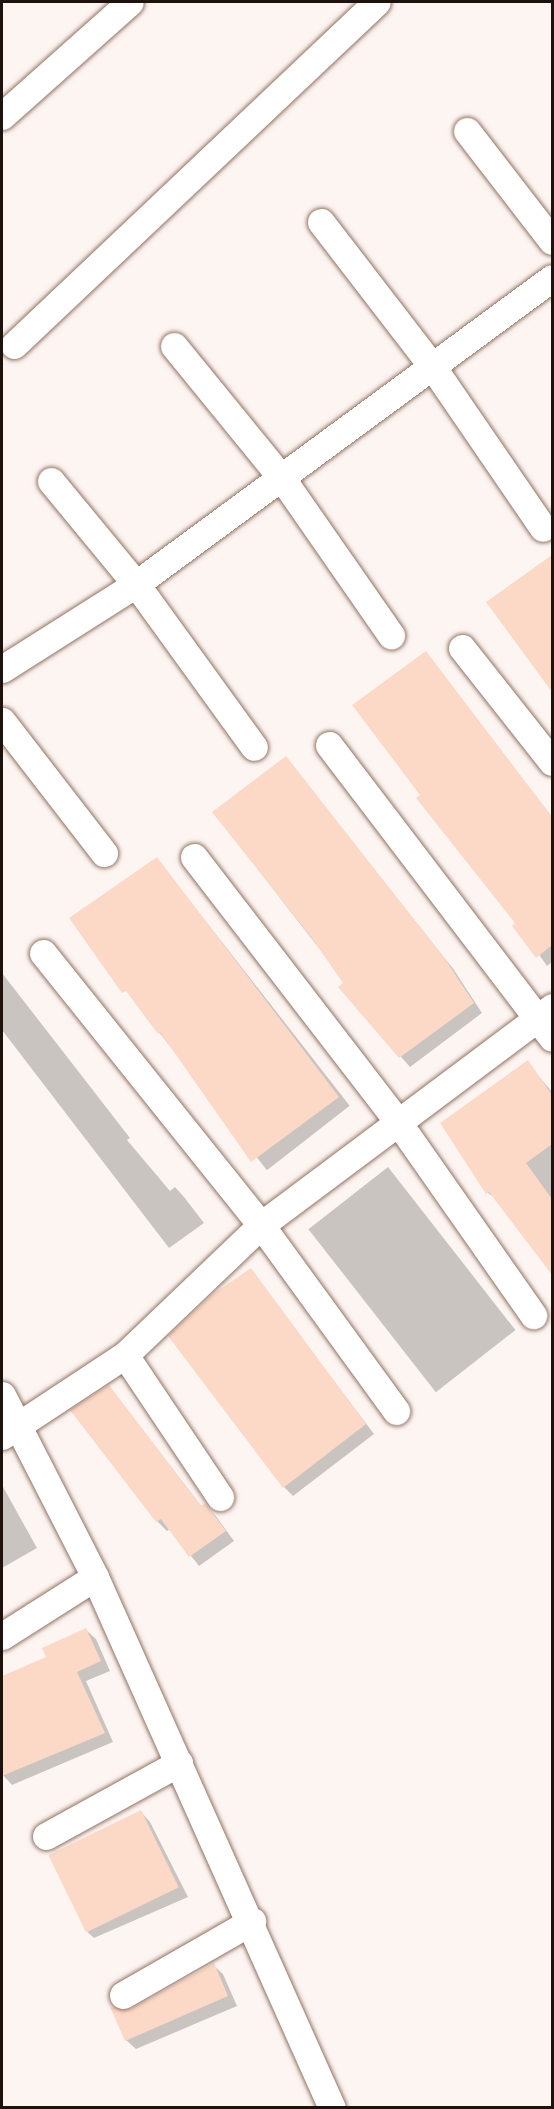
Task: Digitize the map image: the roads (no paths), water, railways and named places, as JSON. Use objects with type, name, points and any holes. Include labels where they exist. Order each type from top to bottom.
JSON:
[{"type":"street","points":[[2,116],[130,2]]},
{"type":"street","points":[[14,345],[377,2]]},
{"type":"street","points":[[467,131],[552,241]]},
{"type":"street","points":[[321,222],[432,366],[543,528]]},
{"type":"street","points":[[2,669],[136,584],[552,278]]},
{"type":"street","points":[[174,346],[281,477],[391,635]]},
{"type":"street","points":[[51,481],[136,584],[254,747]]},
{"type":"street","points":[[462,648],[552,762]]},
{"type":"street","points":[[2,721],[104,853]]},
{"type":"street","points":[[11,1431],[125,1355],[261,1225],[398,1122],[548,1021],[329,745]]},
{"type":"street","points":[[194,857],[398,1122],[533,1315]]},
{"type":"street","points":[[43,953],[261,1225],[396,1412]]},
{"type":"street","points":[[125,1355],[220,1497]]},
{"type":"street","points":[[2,1395],[11,1431],[96,1577],[252,1921],[332,2108]]},
{"type":"street","points":[[2,1636],[96,1577]]},
{"type":"street","points":[[46,1836],[179,1763]]},
{"type":"street","points":[[123,1995],[252,1921]]}]
